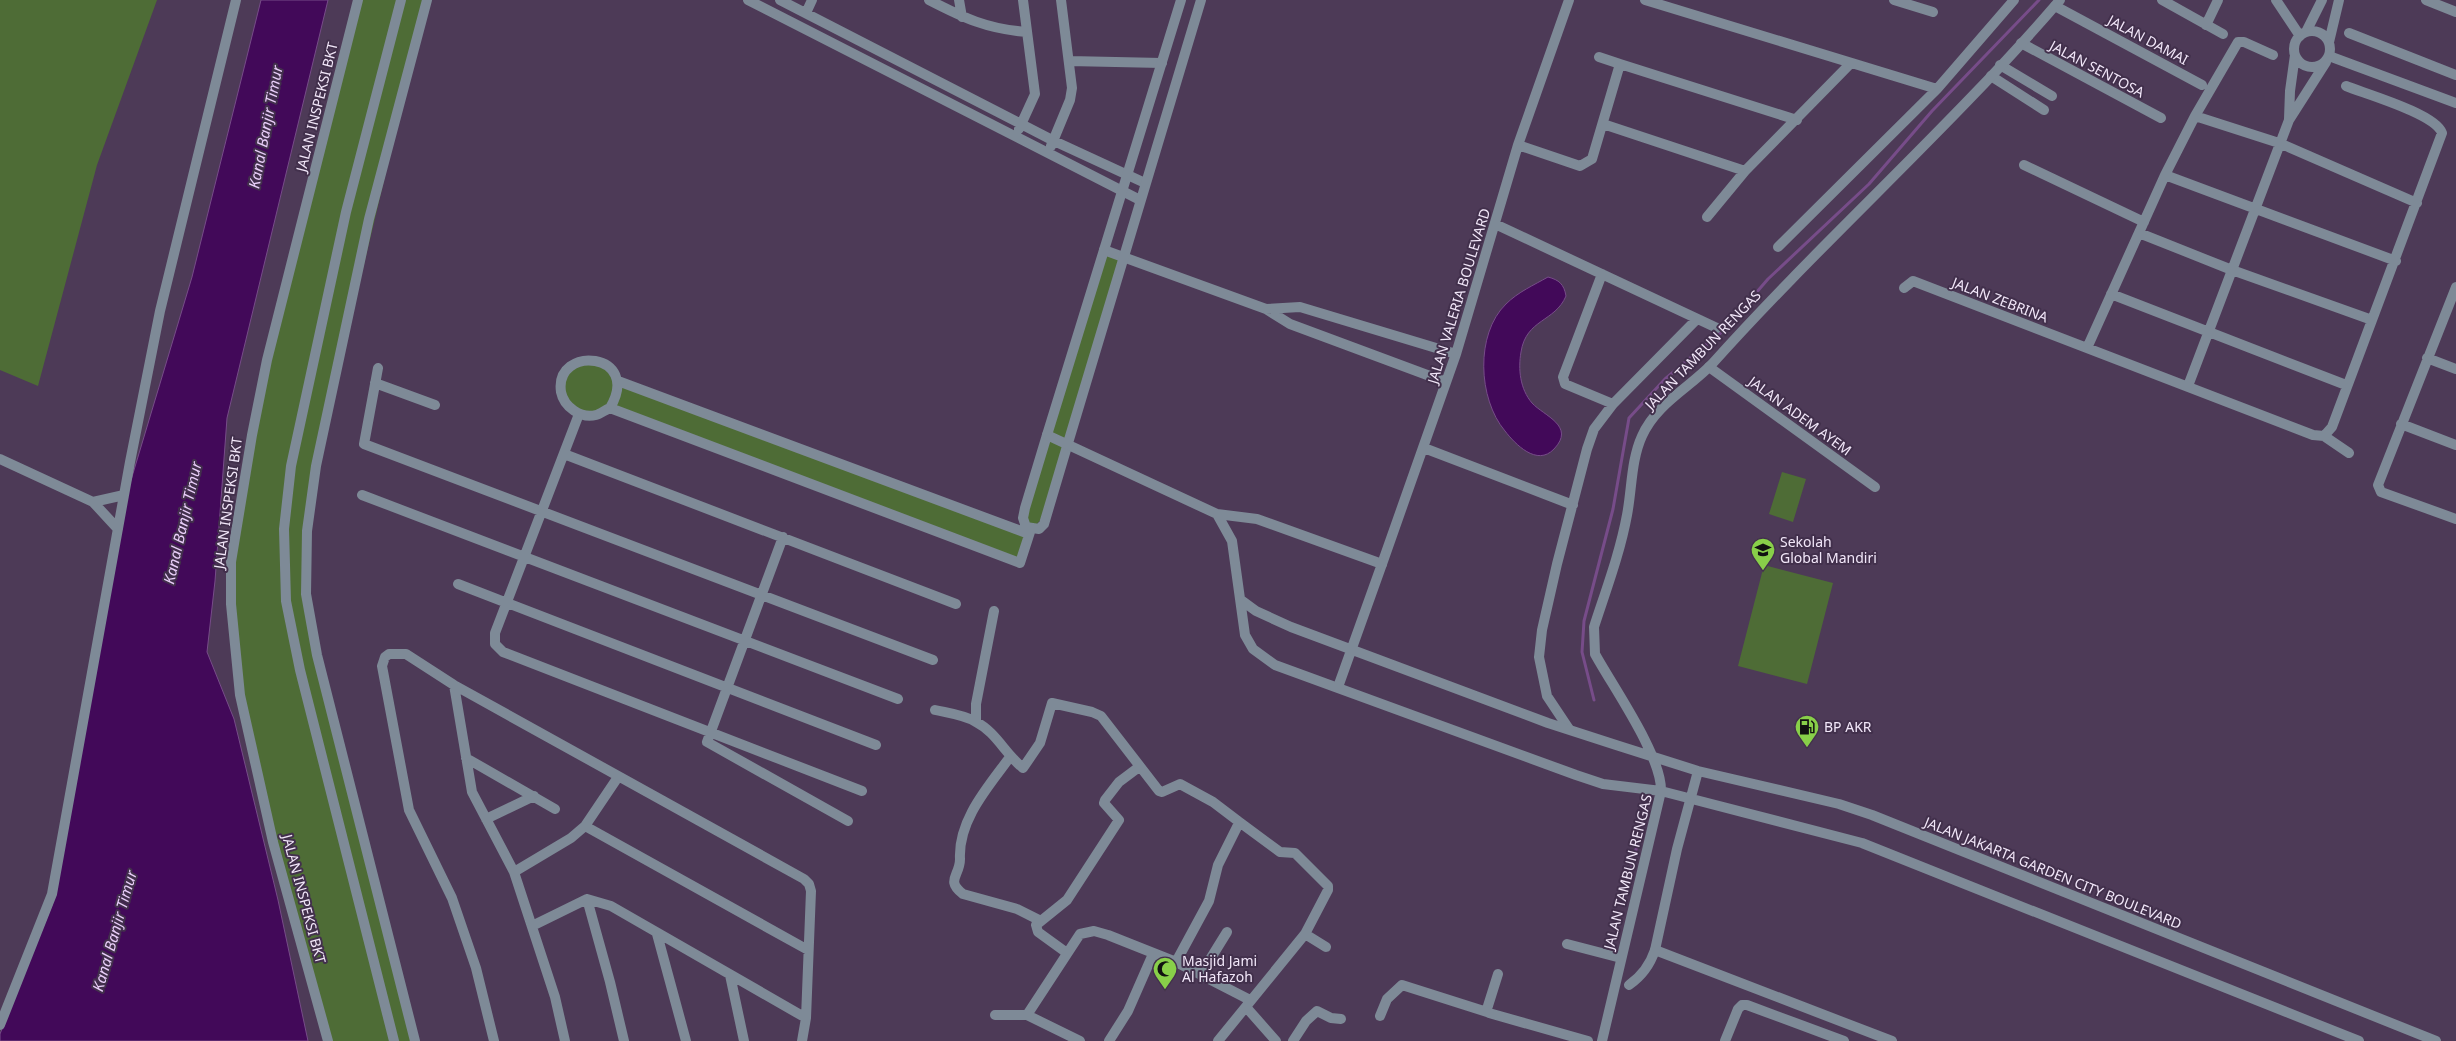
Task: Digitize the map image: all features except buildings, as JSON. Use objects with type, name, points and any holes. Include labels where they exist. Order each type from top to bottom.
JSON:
[{"type":"street","points":[[0,1025],[52,894],[124,495],[160,311],[236,0]]},
{"type":"street","name":"JALAN INSPEKSI BKT","points":[[328,1041],[273,842],[240,695],[231,604],[231,562],[252,435],[267,360],[358,0]]},
{"type":"street","points":[[394,1041],[300,670],[286,601],[284,529],[291,466],[346,212],[401,0]]},
{"type":"street","points":[[415,1041],[317,655],[306,594],[306,576],[307,531],[316,466],[369,219],[427,0]]},
{"type":"street","points":[[748,0],[1140,200]]},
{"type":"street","points":[[780,0],[1054,141],[1145,183]]},
{"type":"street","points":[[806,13],[812,0]]},
{"type":"street","points":[[929,0],[962,16],[999,30],[1027,32]]},
{"type":"street","points":[[959,0],[962,16]]},
{"type":"street","points":[[1015,135],[1035,94],[1023,0]]},
{"type":"street","points":[[1048,152],[1070,100],[1072,88],[1061,0]]},
{"type":"street","points":[[1030,532],[1026,527],[1024,511],[1181,0]]},
{"type":"street","points":[[618,381],[1030,532],[1039,529],[1044,524],[1201,0]]},
{"type":"street","name":"JALAN VALERIA BOULEVARD","points":[[1338,687],[1456,354],[1518,145],[1569,0]]},
{"type":"street","points":[[1645,0],[1938,89]]},
{"type":"street","points":[[1894,0],[1910,2],[1933,12]]},
{"type":"street","points":[[1778,247],[1938,89],[2014,0]]},
{"type":"street","points":[[2162,0],[2222,34]]},
{"type":"street","points":[[2206,25],[2218,0]]},
{"type":"street","points":[[2276,0],[2303,34]]},
{"type":"street","points":[[2288,120],[2296,42],[2303,34],[2322,0]]},
{"type":"street","points":[[2188,386],[2288,120],[2327,59],[2339,0]]},
{"type":"street","points":[[2426,0],[2456,12]]},
{"type":"street","name":"JALAN TAMBUN RENGAS","points":[[1602,1041],[1662,780],[1652,756],[1595,654],[1594,627],[1620,543],[1641,436],[1669,401],[1709,367],[1814,254],[1991,76],[2058,3]]},
{"type":"street","name":"JALAN DAMAI","points":[[2058,3],[2202,85]]},
{"type":"street","points":[[2303,34],[2320,32],[2329,42]]},
{"type":"street","points":[[2349,33],[2456,75]]},
{"type":"street","points":[[2087,348],[2165,174],[2195,116],[2238,42],[2244,42],[2273,55]]},
{"type":"street","name":"JALAN SENTOSA","points":[[2021,43],[2161,118]]},
{"type":"street","points":[[2296,55],[2299,61],[2312,67],[2327,59],[2456,104]]},
{"type":"street","points":[[1599,57],[1797,120]]},
{"type":"street","points":[[1069,61],[1162,63]]},
{"type":"street","points":[[1707,217],[1744,171],[1797,120],[1851,63]]},
{"type":"street","points":[[1518,145],[1580,166],[1592,158],[1620,64]]},
{"type":"street","points":[[2000,64],[2052,96]]},
{"type":"street","points":[[1991,76],[2044,110]]},
{"type":"street","points":[[2324,436],[2332,427],[2346,385],[2396,261],[2441,138],[2441,130],[2437,124],[2406,108],[2346,86]]},
{"type":"street","points":[[2195,116],[2279,143],[2418,203]]},
{"type":"street","points":[[1603,124],[1744,171]]},
{"type":"street","points":[[2024,165],[2144,222]]},
{"type":"street","points":[[2165,174],[2396,261]]},
{"type":"street","points":[[1495,224],[1717,328]]},
{"type":"street","points":[[2139,233],[2232,270],[2372,320]]},
{"type":"street","points":[[1104,250],[1266,309],[1290,324],[1446,382]]},
{"type":"street","points":[[1602,274],[1562,377],[1565,384],[1612,404]]},
{"type":"street","name":"JALAN ZEBRINA","points":[[1904,288],[1913,281],[2313,435],[2324,436],[2349,453]]},
{"type":"street","points":[[2456,290],[2401,424],[2378,489],[2381,492],[2456,520]]},
{"type":"street","points":[[2111,294],[2346,385]]},
{"type":"street","points":[[1266,309],[1300,307],[1456,354]]},
{"type":"street","points":[[1569,729],[1547,696],[1539,657],[1542,630],[1587,449],[1594,429],[1612,404],[1697,319]]},
{"type":"street","points":[[2427,358],[2456,369]]},
{"type":"street","points":[[584,359],[598,360],[611,368],[618,381],[617,395],[610,408],[595,415],[579,414],[567,405],[561,392],[563,378],[571,366],[584,359]]},
{"type":"street","name":"JALAN ADEM AYEM","points":[[1709,367],[1875,487]]},
{"type":"street","points":[[378,368],[364,444],[933,660]]},
{"type":"street","points":[[375,383],[435,405]]},
{"type":"street","points":[[610,408],[1020,563],[1030,532]]},
{"type":"street","points":[[579,414],[495,633],[495,644],[503,652],[862,791]]},
{"type":"street","points":[[2401,424],[2456,445]]},
{"type":"street","points":[[1047,435],[1068,443],[1217,514],[1257,519],[1382,564]]},
{"type":"street","points":[[1424,448],[1573,505]]},
{"type":"street","points":[[564,454],[956,604]]},
{"type":"street","points":[[0,460],[93,502],[118,529]]},
{"type":"street","points":[[0,470],[13,467]]},
{"type":"street","points":[[93,502],[124,495]]},
{"type":"street","points":[[362,495],[898,699]]},
{"type":"street","points":[[1217,514],[1232,541],[1245,635],[1253,649],[1275,664],[1603,784],[1661,790],[1862,843],[2359,1041]]},
{"type":"street","points":[[783,537],[707,742],[848,821]]},
{"type":"street","points":[[458,584],[876,744]]},
{"type":"street","name":"JALAN JAKARTA GARDEN CITY BOULEVARD","points":[[1241,600],[1270,618],[1569,729],[1698,771],[1839,804],[1872,815],[2436,1041]]},
{"type":"street","points":[[976,721],[976,704],[994,611]]},
{"type":"street","points":[[494,1041],[476,968],[452,898],[409,810],[382,666],[385,657],[390,654],[406,654],[454,685],[804,879],[809,884],[811,890],[806,1018],[802,1041]]},
{"type":"street","points":[[454,685],[472,792],[514,872],[555,997],[565,1041]]},
{"type":"street","points":[[935,710],[976,721],[991,732],[1010,757],[1022,768],[1025,767],[1040,743],[1051,705],[1055,702],[1101,716],[1160,792],[1180,784],[1214,802],[1280,852],[1295,853],[1328,886],[1327,893],[1305,934],[1218,1041]]},
{"type":"street","points":[[1010,757],[978,800],[961,836],[960,859],[954,886],[963,894],[972,898],[1017,909],[1041,921]]},
{"type":"street","points":[[466,758],[555,809]]},
{"type":"street","points":[[1067,953],[1038,932],[1036,925],[1060,908],[1067,900],[1119,820],[1104,801],[1119,782],[1139,767]]},
{"type":"street","points":[[1628,985],[1642,974],[1655,950],[1677,850],[1698,771]]},
{"type":"street","points":[[514,872],[571,838],[584,826],[618,777]]},
{"type":"street","points":[[486,819],[534,796]]},
{"type":"street","points":[[1176,962],[1209,901],[1218,865],[1238,825],[1238,821]]},
{"type":"street","points":[[584,826],[808,950]]},
{"type":"street","points":[[532,926],[587,899],[612,906],[657,934],[806,1018]]},
{"type":"street","points":[[587,899],[624,1041]]},
{"type":"street","points":[[1027,1015],[1080,934],[1094,932],[1108,935],[1202,974],[1248,1004],[1276,1041]]},
{"type":"street","points":[[1202,974],[1227,932]]},
{"type":"street","points":[[657,934],[686,1041]]},
{"type":"street","points":[[1305,934],[1326,947]]},
{"type":"street","points":[[1567,944],[1621,958]]},
{"type":"street","points":[[1655,950],[1891,1041]]},
{"type":"street","points":[[1109,1041],[1128,1011],[1153,954]]},
{"type":"street","points":[[1487,1012],[1498,974]]},
{"type":"street","points":[[730,975],[744,1041]]},
{"type":"street","points":[[1380,1016],[1387,999],[1402,986],[1558,1034],[1588,1041]]},
{"type":"street","points":[[1725,1041],[1742,1005],[1747,1005],[1844,1041]]},
{"type":"street","points":[[1293,1041],[1306,1021],[1317,1011],[1331,1018],[1340,1019]]},
{"type":"street","points":[[995,1015],[1027,1015],[1080,1041]]},
{"type":"green space","points":[[0,0],[157,0],[97,165],[38,386],[0,370]]},
{"type":"green space","points":[[358,0],[427,0],[316,466],[306,594],[415,1041],[328,1041],[240,695],[231,562],[267,360]]},
{"type":"green space","points":[[1104,250],[1123,256],[1049,511],[1032,529],[1024,511]]},
{"type":"green space","points":[[599,360],[618,381],[1029,534],[1020,563],[610,408],[595,415],[567,405],[563,377],[571,366]]},
{"type":"green space","points":[[1782,472],[1806,479],[1793,522],[1769,514]]},
{"type":"green space","points":[[1764,565],[1833,583],[1807,684],[1738,666]]},
{"type":"water","name":"Kanal Banjir Timur","points":[[261,0],[328,0],[227,418],[215,581],[207,652],[234,719],[278,900],[308,1041],[0,1041],[0,1034],[52,905],[125,500],[192,277]]},
{"type":"water","points":[[1548,277],[1560,283],[1564,288],[1566,296],[1555,311],[1529,333],[1524,341],[1520,365],[1522,385],[1528,397],[1537,408],[1556,422],[1562,434],[1560,441],[1554,449],[1541,456],[1527,452],[1520,447],[1496,418],[1489,402],[1485,385],[1484,367],[1485,349],[1489,332],[1496,317],[1506,304],[1516,296]]},
{"type":"waterway","points":[[1594,700],[1582,652],[1584,621],[1613,509],[1629,418],[1665,379],[1724,330],[1768,279],[1869,184],[1932,111],[2039,0]]},
{"type":"waterway","points":[[1625,896],[1638,841]]},
{"type":"place","name":"Sekolah Global Mandiri","points":[[1763,571]]},
{"type":"place","name":"BP AKR","points":[[1807,748]]},
{"type":"place","name":"Masjid Jami Al Hafazoh","points":[[1165,990]]}]
